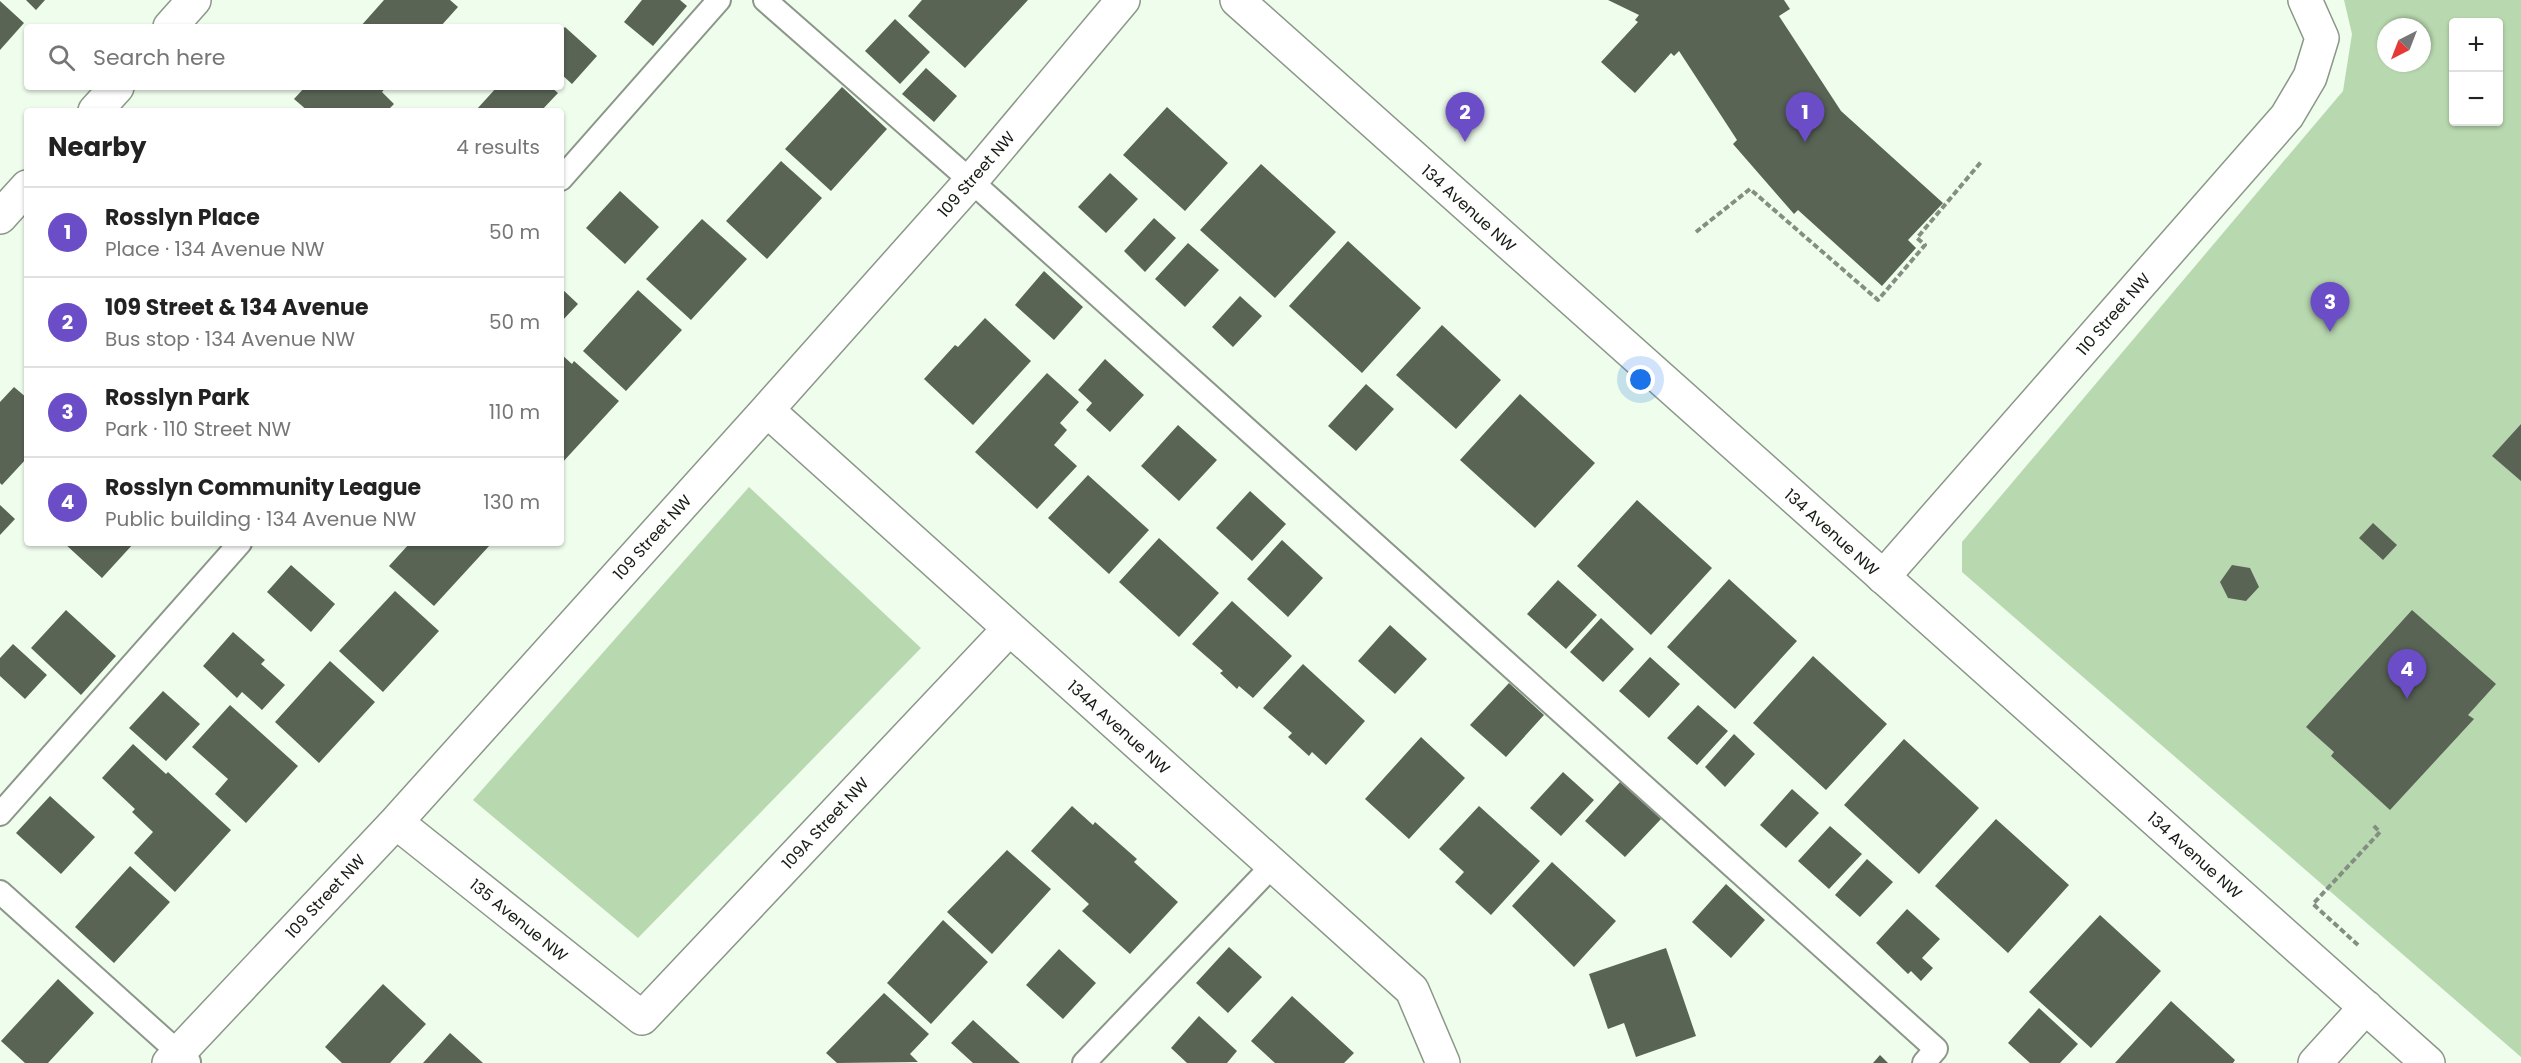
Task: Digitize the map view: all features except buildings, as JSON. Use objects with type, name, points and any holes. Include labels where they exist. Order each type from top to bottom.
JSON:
[{"type":"street","points":[[173,24],[194,0]]},
{"type":"street","name":"109 Street NW","points":[[179,1059],[767,410],[970,181],[1123,0]]},
{"type":"street","name":"134 Avenue NW","points":[[1237,0],[2428,1063]]},
{"type":"street","name":"110 Street NW","points":[[1883,577],[2287,116],[2310,77],[2322,39],[2305,0]]},
{"type":"street","points":[[98,108],[114,90]]},
{"type":"street","points":[[0,217],[24,190]]},
{"type":"street","name":"134A Avenue NW","points":[[767,410],[1412,990],[1443,1063]]},
{"type":"street","name":"109A Street NW","points":[[642,1018],[1009,628]]},
{"type":"street","name":"135 Avenue NW","points":[[396,822],[642,1018]]},
{"type":"street","points":[[2315,1063],[2366,1007]]},
{"type":"lane","points":[[564,176],[719,0]]},
{"type":"lane","points":[[765,0],[970,181],[1937,1058]]},
{"type":"lane","points":[[0,814],[237,546]]},
{"type":"lane","points":[[1084,1063],[1273,865]]},
{"type":"lane","points":[[0,892],[179,1059]]},
{"type":"path","points":[[1696,232],[1750,189],[1878,300],[1925,245],[1917,238],[1981,162]]},
{"type":"path","points":[[2331,977],[2358,945],[2313,904],[2380,832],[2372,824]]},
{"type":"green space","points":[[2344,0],[2521,0],[2521,1057],[1962,572],[1962,542],[2343,91],[2352,34]]},
{"type":"green space","points":[[749,487],[921,648],[638,938],[473,800]]},
{"type":"place","name":"109 Street & 134 Avenue","points":[[1465,142]]},
{"type":"place","name":"Rosslyn Place","points":[[1805,142]]},
{"type":"place","name":"Rosslyn Park","points":[[2330,332]]},
{"type":"place","name":"Rosslyn Community League","points":[[2407,699]]}]
